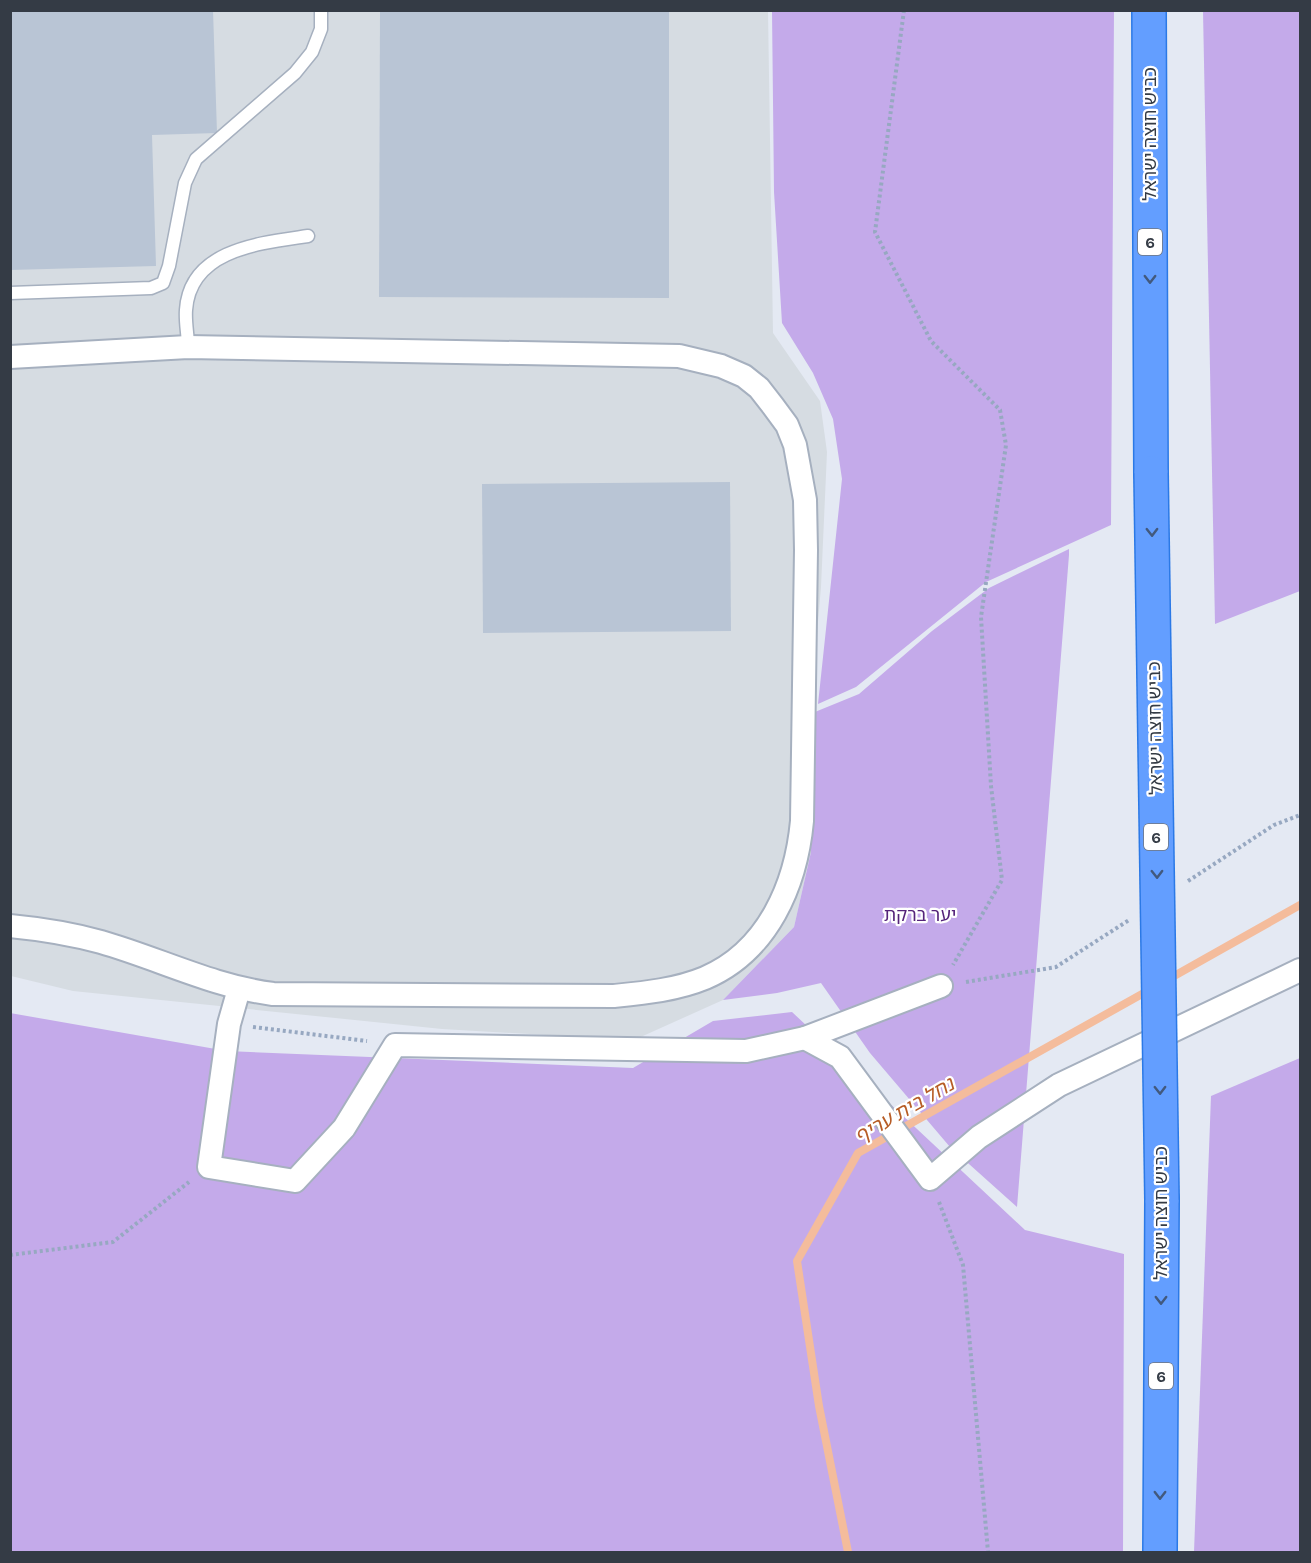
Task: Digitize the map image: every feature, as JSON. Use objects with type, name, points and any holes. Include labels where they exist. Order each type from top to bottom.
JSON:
[{"type":"highway","name":"כביש חוצה ישראל","points":[[1149,10],[1151,473],[1162,1200],[1160,1552]]},
{"type":"street","points":[[10,357],[188,347],[668,356],[696,360],[744,376],[759,388],[787,425],[795,445],[805,500],[807,550],[803,785],[799,854],[783,898],[755,943],[740,956],[705,978],[683,985],[614,996],[273,994],[239,989],[102,942],[67,934],[10,927]]},
{"type":"street","points":[[804,1038],[840,1057],[930,1179],[979,1137],[1059,1084],[1300,970]]},
{"type":"street","points":[[239,989],[229,1024],[208,1167],[295,1181],[344,1128],[395,1044],[746,1051],[804,1038],[941,986]]},
{"type":"lane","points":[[10,292],[151,288],[163,283],[169,266],[185,183],[196,159],[301,66],[312,52],[321,29],[321,10]]},
{"type":"lane","points":[[188,347],[186,310],[189,293],[196,277],[209,264],[227,254],[254,244],[308,236]]},
{"type":"path","points":[[904,10],[875,232],[931,340],[1000,410],[1006,445],[981,617],[991,786],[1002,880],[941,986]]},
{"type":"path","points":[[229,1024],[395,1044]]},
{"type":"path","points":[[10,1255],[113,1242],[208,1167]]},
{"type":"path","points":[[930,1179],[963,1265],[988,1552]]},
{"type":"shaded area","points":[[11,11],[768,11],[773,333],[820,401],[827,452],[821,587],[810,714],[811,852],[794,927],[723,1000],[634,1040],[442,1029],[73,991],[11,976]]},
{"type":"green space","points":[[772,11],[1114,11],[1111,525],[986,582],[856,687],[818,704],[842,479],[833,419],[813,373],[782,323],[774,192]]},
{"type":"green space","points":[[1203,11],[1300,11],[1300,591],[1215,624]]},
{"type":"green space","name":"יער ברקת","points":[[1069,549],[1017,1207],[950,1147],[870,1053],[821,983],[777,993],[723,1000],[794,927],[811,852],[810,714],[859,694],[932,631],[989,588]]},
{"type":"green space","points":[[792,1012],[1025,1230],[1124,1254],[1123,1552],[11,1552],[10,1013],[227,1051],[633,1068],[713,1021]]},
{"type":"green space","points":[[1300,1058],[1300,1552],[1194,1552],[1211,1096]]},
{"type":"building","points":[[10,10],[213,10],[217,133],[152,135],[156,266],[10,270]]},
{"type":"building","points":[[380,10],[669,10],[669,298],[379,297]]},
{"type":"building","points":[[730,482],[731,631],[483,633],[482,484]]},
{"type":"waterway","name":"נחל בית עריף","points":[[1167,980],[1300,905]]},
{"type":"waterway","name":"נחל בית עריף","points":[[848,1552],[819,1406],[797,1261],[858,1153],[1151,989]]}]
